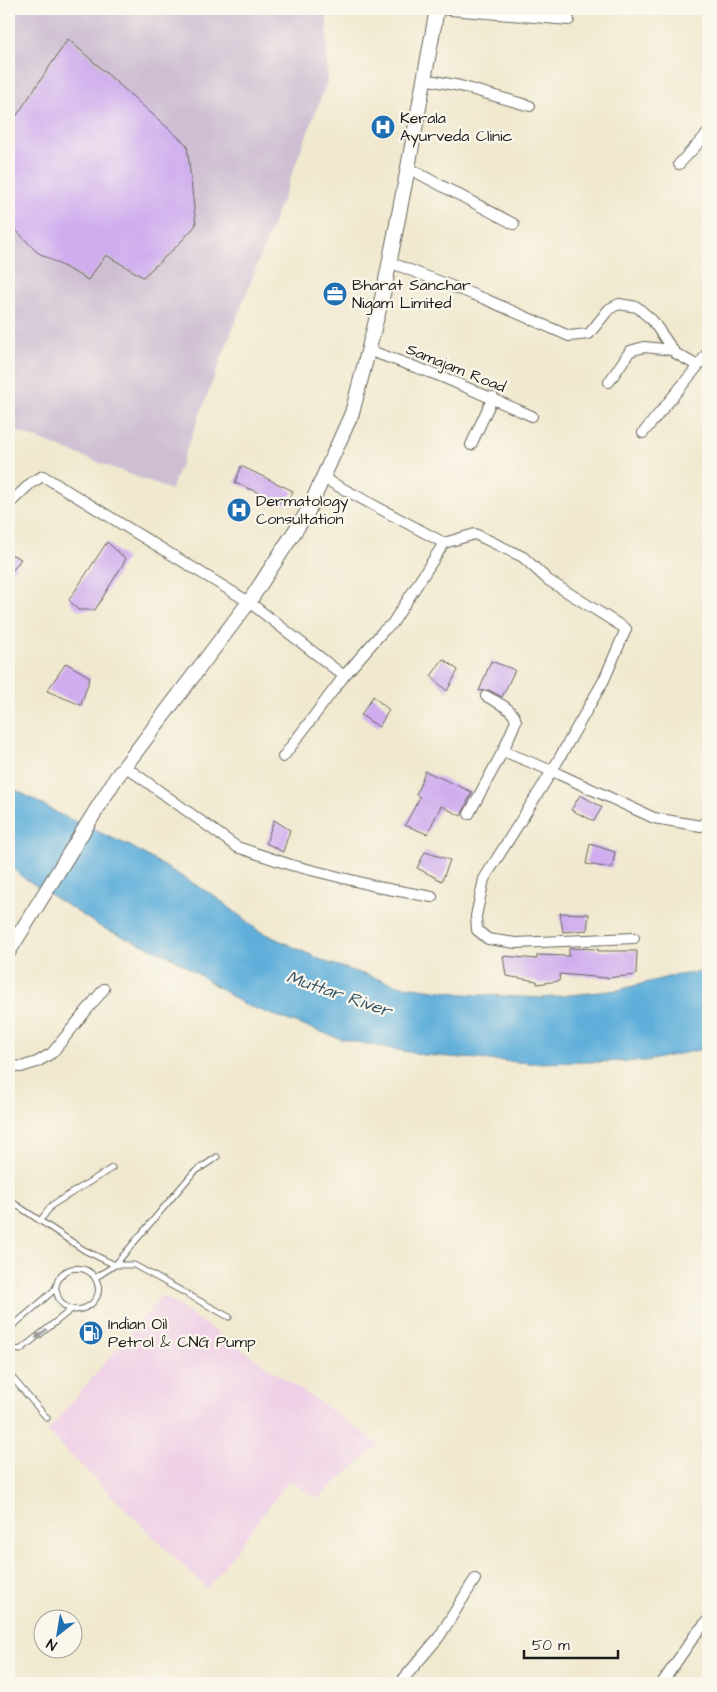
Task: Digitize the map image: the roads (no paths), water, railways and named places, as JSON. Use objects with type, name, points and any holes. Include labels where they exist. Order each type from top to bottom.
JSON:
[{"type":"main road","points":[[9,951],[116,778],[249,602],[308,511],[352,413],[389,262],[438,9]]},
{"type":"street","points":[[438,9],[569,20]]},
{"type":"street","points":[[424,79],[460,86],[530,106]]},
{"type":"street","points":[[679,164],[708,133]]},
{"type":"street","points":[[408,168],[514,224]]},
{"type":"street","points":[[389,262],[485,299],[569,336],[589,334],[609,308],[619,304],[638,307],[652,320],[673,350],[698,366]]},
{"type":"street","points":[[609,382],[630,351],[644,347],[673,350]]},
{"type":"street","name":"Samajam Road","points":[[368,350],[440,376],[532,416]]},
{"type":"street","points":[[643,433],[708,352]]},
{"type":"street","points":[[471,445],[492,397]]},
{"type":"street","points":[[9,504],[31,483],[43,476],[249,602],[344,676]]},
{"type":"street","points":[[323,478],[444,543]]},
{"type":"street","points":[[283,757],[344,676],[384,630],[392,624],[444,543],[475,534],[523,557],[548,580],[626,629],[604,680],[552,771],[484,879],[476,916],[477,930],[488,939],[516,943],[634,938]]},
{"type":"street","points":[[469,814],[504,752],[514,727],[515,716],[511,711],[486,696]]},
{"type":"street","points":[[504,752],[552,771],[654,818],[701,826],[708,819]]},
{"type":"street","points":[[126,767],[237,847],[291,865],[383,888],[432,897]]},
{"type":"street","points":[[9,1065],[21,1067],[37,1062],[52,1053],[104,989]]},
{"type":"street","points":[[400,1683],[439,1637],[475,1578]]},
{"type":"street","points":[[662,1683],[708,1620]]},
{"type":"lane","points":[[94,1278],[115,1265],[193,1173],[217,1157]]},
{"type":"lane","points":[[40,1222],[52,1205],[112,1168]]},
{"type":"lane","points":[[9,1200],[84,1250],[115,1265],[134,1265],[229,1317]]},
{"type":"lane","points":[[9,1330],[56,1289],[60,1276],[71,1269],[84,1269],[94,1278],[98,1291],[96,1298],[86,1308],[72,1310],[20,1350],[9,1348]]},
{"type":"lane","points":[[56,1289],[60,1302],[72,1310]]},
{"type":"lane","points":[[9,1374],[47,1418]]},
{"type":"water","name":"Muttar River","points":[[9,786],[61,815],[132,847],[216,897],[259,931],[326,962],[397,985],[464,994],[541,998],[618,990],[672,976],[708,971],[708,1048],[646,1061],[531,1063],[424,1055],[341,1039],[245,1005],[172,957],[101,927],[21,876],[9,865]]},
{"type":"place","name":"Kerala Ayurveda Clinic","points":[[383,127]]},
{"type":"place","name":"Bharat Sanchar Nigam Limited","points":[[335,294]]},
{"type":"place","name":"Dermatology Consultation","points":[[239,510]]},
{"type":"place","name":"Indian Oil Petrol & CNG Pump","points":[[91,1333]]}]
